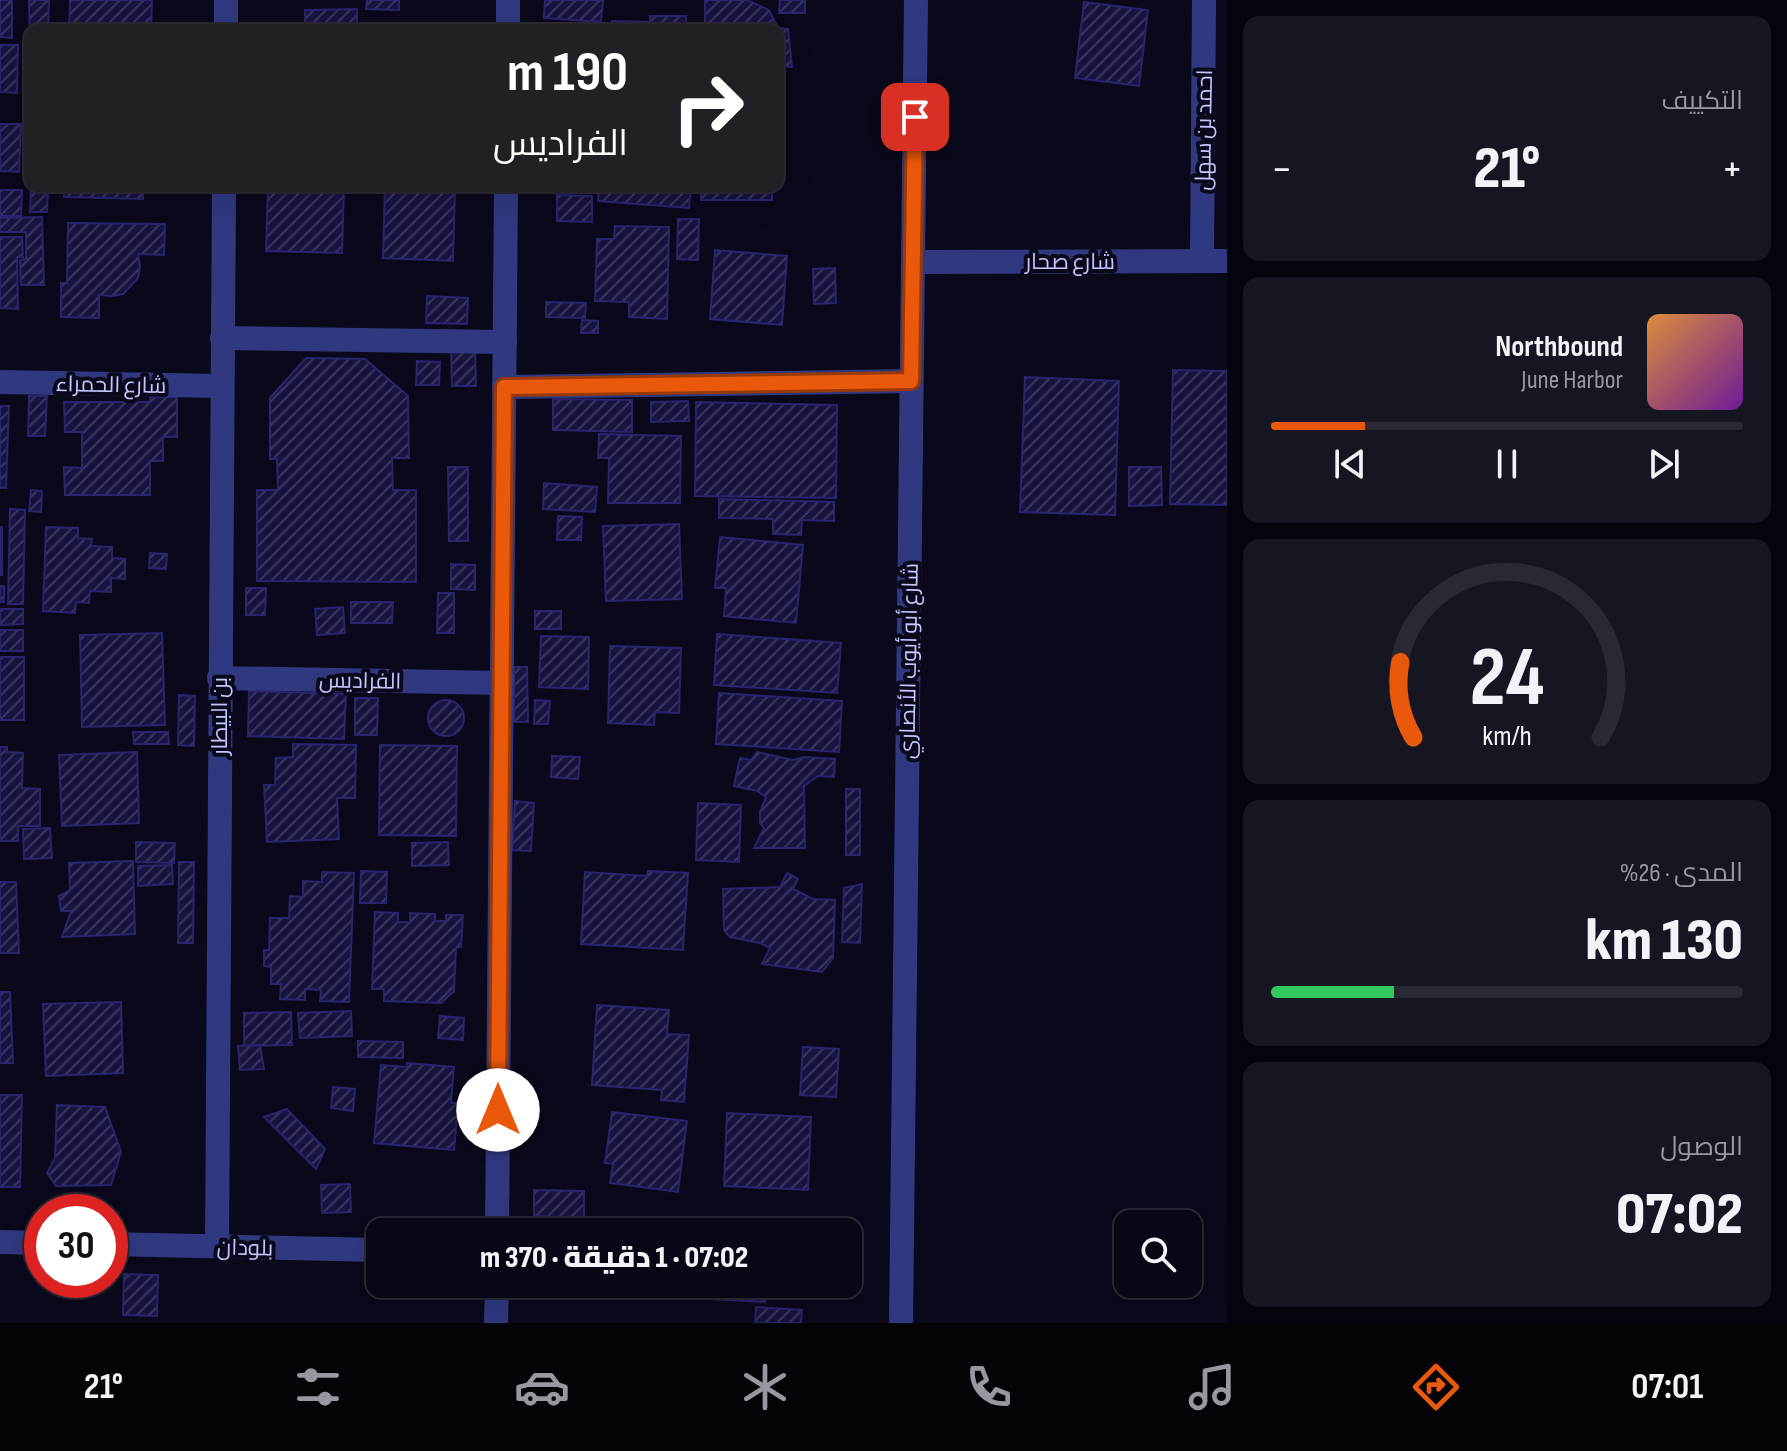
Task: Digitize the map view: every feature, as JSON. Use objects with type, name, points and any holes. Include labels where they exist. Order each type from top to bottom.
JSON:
[{"type":"street","points":[[226,0],[226,24]]},
{"type":"street","points":[[508,0],[508,24]]},
{"type":"street","name":"شارع أبو أيوب الأنصاري","points":[[901,1323],[916,0]]},
{"type":"street","name":"احمد بن سهل","points":[[1202,261],[1204,0]]},
{"type":"street","name":"بن البيطار","points":[[217,1246],[224,192]]},
{"type":"street","points":[[497,1218],[506,192]]},
{"type":"street","name":"شارع صحار","points":[[913,262],[1227,261]]},
{"type":"street","points":[[222,338],[505,342]]},
{"type":"street","points":[[504,387],[911,381]]},
{"type":"street","name":"شارع الحمراء","points":[[0,382],[221,386]]},
{"type":"street","name":"الفراديس","points":[[219,678],[502,683]]},
{"type":"street","points":[[0,1242],[24,1243]]},
{"type":"street","name":"بلودان","points":[[128,1244],[366,1250]]},
{"type":"street","points":[[496,1323],[497,1298]]},
{"type":"building","points":[[0,0],[12,0],[12,38],[0,37]]},
{"type":"building","points":[[29,0],[49,0],[48,24],[30,24]]},
{"type":"building","points":[[70,0],[152,0],[151,24],[69,24]]},
{"type":"building","points":[[367,0],[399,0],[399,10],[366,9]]},
{"type":"building","points":[[545,0],[603,0],[601,22],[544,18]]},
{"type":"building","points":[[705,0],[747,0],[769,10],[776,24],[705,24]]},
{"type":"building","points":[[780,0],[805,0],[805,13],[779,13]]},
{"type":"building","points":[[1084,2],[1148,10],[1139,86],[1075,78]]},
{"type":"building","points":[[357,9],[357,24],[305,24],[305,10]]},
{"type":"building","points":[[650,16],[686,16],[686,24],[612,24],[612,21],[650,22]]},
{"type":"building","points":[[784,29],[788,29],[792,67],[784,66]]},
{"type":"building","points":[[0,45],[18,45],[17,93],[0,92]]},
{"type":"building","points":[[0,124],[21,124],[19,172],[0,171]]},
{"type":"building","points":[[0,190],[22,190],[21,216],[0,216]]},
{"type":"building","points":[[31,192],[48,192],[47,212],[30,212]]},
{"type":"building","points":[[64,192],[143,192],[143,199],[64,197]]},
{"type":"building","points":[[268,192],[344,192],[342,253],[266,251]]},
{"type":"building","points":[[385,192],[455,192],[453,261],[383,258]]},
{"type":"building","points":[[599,192],[690,192],[689,208],[598,201]]},
{"type":"building","points":[[701,192],[772,192],[772,200],[701,200]]},
{"type":"building","points":[[557,195],[592,196],[592,222],[557,221]]},
{"type":"building","points":[[42,217],[44,285],[21,285],[20,260],[26,259],[26,232],[0,232],[0,218]]},
{"type":"building","points":[[678,219],[699,219],[698,260],[677,259]]},
{"type":"building","points":[[68,223],[165,224],[164,255],[138,254],[138,278],[123,294],[99,295],[99,318],[61,317],[61,283],[67,283]]},
{"type":"building","points":[[615,226],[669,227],[667,319],[629,317],[629,302],[595,301],[597,239],[614,239]]},
{"type":"building","points":[[0,237],[22,237],[23,257],[17,257],[18,309],[0,308]]},
{"type":"building","points":[[715,250],[787,256],[782,325],[710,319]]},
{"type":"building","points":[[835,268],[836,303],[814,304],[813,269]]},
{"type":"building","points":[[427,296],[468,298],[467,324],[426,323]]},
{"type":"building","points":[[546,302],[586,303],[585,318],[546,317]]},
{"type":"building","points":[[582,320],[598,321],[598,333],[581,333]]},
{"type":"building","points":[[475,344],[476,386],[452,386],[451,345]]},
{"type":"building","points":[[306,358],[365,359],[408,396],[409,458],[392,458],[393,490],[416,490],[416,582],[257,581],[257,490],[278,490],[277,459],[270,459],[270,398]]},
{"type":"building","points":[[417,361],[440,362],[439,385],[416,385]]},
{"type":"building","points":[[1173,370],[1227,371],[1227,505],[1170,504]]},
{"type":"building","points":[[1025,377],[1119,381],[1115,515],[1020,512]]},
{"type":"building","points":[[29,396],[47,396],[45,436],[28,436]]},
{"type":"building","points":[[150,397],[177,397],[177,437],[163,437],[163,461],[150,461],[150,495],[65,495],[64,467],[82,468],[82,432],[65,432],[64,402],[150,402]]},
{"type":"building","points":[[553,399],[632,400],[632,432],[553,430]]},
{"type":"building","points":[[688,401],[689,421],[651,422],[651,402]]},
{"type":"building","points":[[696,402],[837,405],[836,498],[695,496]]},
{"type":"building","points":[[0,406],[9,406],[6,488],[0,488]]},
{"type":"building","points":[[599,434],[681,436],[680,503],[608,503],[609,458],[598,458]]},
{"type":"building","points":[[448,467],[468,467],[468,541],[449,541]]},
{"type":"building","points":[[1129,467],[1161,467],[1162,505],[1129,506]]},
{"type":"building","points":[[544,483],[597,487],[595,512],[543,509]]},
{"type":"building","points":[[31,490],[42,491],[41,512],[29,511]]},
{"type":"building","points":[[719,499],[834,502],[834,521],[802,520],[801,535],[773,534],[773,519],[719,518]]},
{"type":"building","points":[[10,509],[25,510],[23,604],[8,604]]},
{"type":"building","points":[[558,516],[582,517],[581,540],[557,540]]},
{"type":"building","points":[[679,524],[682,599],[606,601],[603,526]]},
{"type":"building","points":[[2,527],[2,575],[0,575]]},
{"type":"building","points":[[46,527],[78,528],[78,538],[92,539],[91,546],[112,547],[112,558],[125,559],[125,579],[111,578],[111,592],[90,591],[89,603],[76,602],[75,613],[43,611]]},
{"type":"building","points":[[720,537],[803,545],[796,623],[724,616],[726,588],[715,588]]},
{"type":"building","points":[[150,553],[167,554],[166,569],[149,568]]},
{"type":"building","points":[[451,564],[475,565],[475,590],[451,589]]},
{"type":"building","points":[[0,586],[4,586],[4,602],[0,602]]},
{"type":"building","points":[[246,588],[266,588],[265,615],[246,615]]},
{"type":"building","points":[[438,593],[454,593],[454,633],[437,633]]},
{"type":"building","points":[[351,602],[393,602],[392,623],[351,623]]},
{"type":"building","points":[[343,607],[345,633],[317,635],[315,609]]},
{"type":"building","points":[[0,609],[23,609],[23,624],[0,625]]},
{"type":"building","points":[[535,611],[561,611],[561,629],[535,629]]},
{"type":"building","points":[[0,630],[23,630],[23,651],[0,651]]},
{"type":"building","points":[[162,633],[165,725],[82,727],[80,635]]},
{"type":"building","points":[[717,634],[841,643],[837,693],[714,685]]},
{"type":"building","points":[[541,636],[589,637],[588,689],[539,687]]},
{"type":"building","points":[[610,646],[681,648],[679,713],[655,712],[654,725],[608,723]]},
{"type":"building","points":[[0,657],[24,657],[24,720],[0,720]]},
{"type":"building","points":[[514,667],[527,667],[528,722],[514,722]]},
{"type":"building","points":[[249,691],[346,694],[344,739],[248,736]]},
{"type":"building","points":[[719,693],[842,701],[839,752],[716,744]]},
{"type":"building","points":[[179,695],[195,696],[194,746],[178,745]]},
{"type":"building","points":[[355,698],[378,698],[377,735],[355,735]]},
{"type":"building","points":[[446,700],[459,705],[464,718],[459,731],[446,736],[433,731],[428,718],[433,705]]},
{"type":"building","points":[[535,700],[550,701],[548,724],[534,724]]},
{"type":"building","points":[[133,732],[168,732],[169,744],[134,744]]},
{"type":"building","points":[[293,744],[356,745],[355,798],[337,798],[339,839],[267,842],[264,785],[275,785],[276,758],[293,757]]},
{"type":"building","points":[[380,745],[457,746],[456,836],[379,835]]},
{"type":"building","points":[[0,747],[7,747],[7,752],[23,753],[22,788],[40,789],[40,826],[18,826],[18,841],[0,841]]},
{"type":"building","points":[[137,752],[139,823],[62,826],[59,755]]},
{"type":"building","points":[[757,752],[793,760],[804,757],[835,759],[834,777],[818,776],[804,786],[805,848],[754,848],[764,828],[760,823],[760,812],[766,797],[757,791],[734,786],[740,758],[751,760]]},
{"type":"building","points":[[552,756],[580,757],[578,779],[551,777]]},
{"type":"building","points":[[846,789],[860,789],[860,855],[846,855]]},
{"type":"building","points":[[515,801],[534,803],[531,851],[512,850]]},
{"type":"building","points":[[698,803],[741,805],[739,862],[696,860]]},
{"type":"building","points":[[50,828],[52,858],[24,859],[23,829]]},
{"type":"building","points":[[136,842],[175,843],[174,863],[136,862]]},
{"type":"building","points":[[448,842],[449,865],[412,866],[412,843]]},
{"type":"building","points":[[133,861],[135,934],[62,937],[71,911],[61,911],[59,896],[70,890],[69,863]]},
{"type":"building","points":[[179,862],[194,862],[193,943],[178,943]]},
{"type":"building","points":[[172,865],[173,884],[138,886],[138,866]]},
{"type":"building","points":[[361,871],[387,872],[386,903],[360,903]]},
{"type":"building","points":[[648,871],[688,873],[683,950],[581,944],[585,872],[647,876]]},
{"type":"building","points":[[322,872],[354,873],[349,1002],[320,1001],[321,990],[305,989],[305,1000],[280,999],[281,984],[271,984],[271,967],[264,966],[264,950],[269,950],[270,918],[289,918],[290,896],[303,897],[303,881],[322,882]]},
{"type":"building","points":[[787,873],[798,879],[793,889],[813,899],[835,900],[833,958],[822,972],[762,964],[770,948],[730,937],[724,930],[723,889],[780,887]]},
{"type":"building","points":[[0,882],[16,882],[19,953],[0,953]]},
{"type":"building","points":[[862,884],[860,943],[842,942],[844,888]]},
{"type":"building","points":[[375,912],[398,913],[398,922],[410,922],[410,913],[435,914],[435,921],[446,921],[446,915],[463,915],[461,947],[456,948],[454,991],[441,1003],[384,1001],[384,989],[372,989]]},
{"type":"building","points":[[0,992],[10,992],[13,1063],[0,1063]]},
{"type":"building","points":[[121,1002],[123,1073],[46,1076],[43,1004]]},
{"type":"building","points":[[597,1005],[669,1010],[667,1034],[689,1035],[684,1102],[661,1100],[662,1090],[592,1085]]},
{"type":"building","points":[[351,1011],[352,1036],[300,1038],[298,1013]]},
{"type":"building","points":[[291,1012],[292,1045],[244,1046],[244,1013]]},
{"type":"building","points":[[440,1016],[464,1018],[463,1040],[438,1038]]},
{"type":"building","points":[[358,1041],[403,1042],[403,1058],[358,1057]]},
{"type":"building","points":[[260,1045],[264,1069],[240,1070],[238,1046]]},
{"type":"building","points":[[803,1047],[839,1049],[836,1097],[800,1095]]},
{"type":"building","points":[[407,1063],[454,1067],[451,1103],[458,1103],[454,1150],[374,1143],[381,1065],[407,1067]]},
{"type":"building","points":[[333,1087],[355,1089],[353,1111],[331,1108]]},
{"type":"building","points":[[0,1095],[22,1095],[20,1187],[0,1187]]},
{"type":"building","points":[[57,1105],[105,1107],[121,1152],[111,1185],[56,1186],[47,1173],[55,1158]]},
{"type":"building","points":[[287,1109],[325,1149],[316,1169],[264,1117]]},
{"type":"building","points":[[612,1112],[687,1121],[678,1192],[610,1183],[613,1164],[605,1163]]},
{"type":"building","points":[[727,1113],[811,1117],[808,1190],[724,1186]]},
{"type":"building","points":[[350,1184],[351,1212],[322,1213],[321,1185]]},
{"type":"building","points":[[534,1190],[584,1191],[584,1218],[534,1216]]},
{"type":"building","points":[[128,1274],[158,1275],[157,1316],[123,1315],[123,1298],[128,1298]]},
{"type":"building","points":[[694,1298],[765,1298],[765,1302]]},
{"type":"building","points":[[756,1307],[802,1310],[801,1323],[755,1323]]},
{"type":"route","points":[[498,1110],[504,387],[911,381],[915,117]]}]
